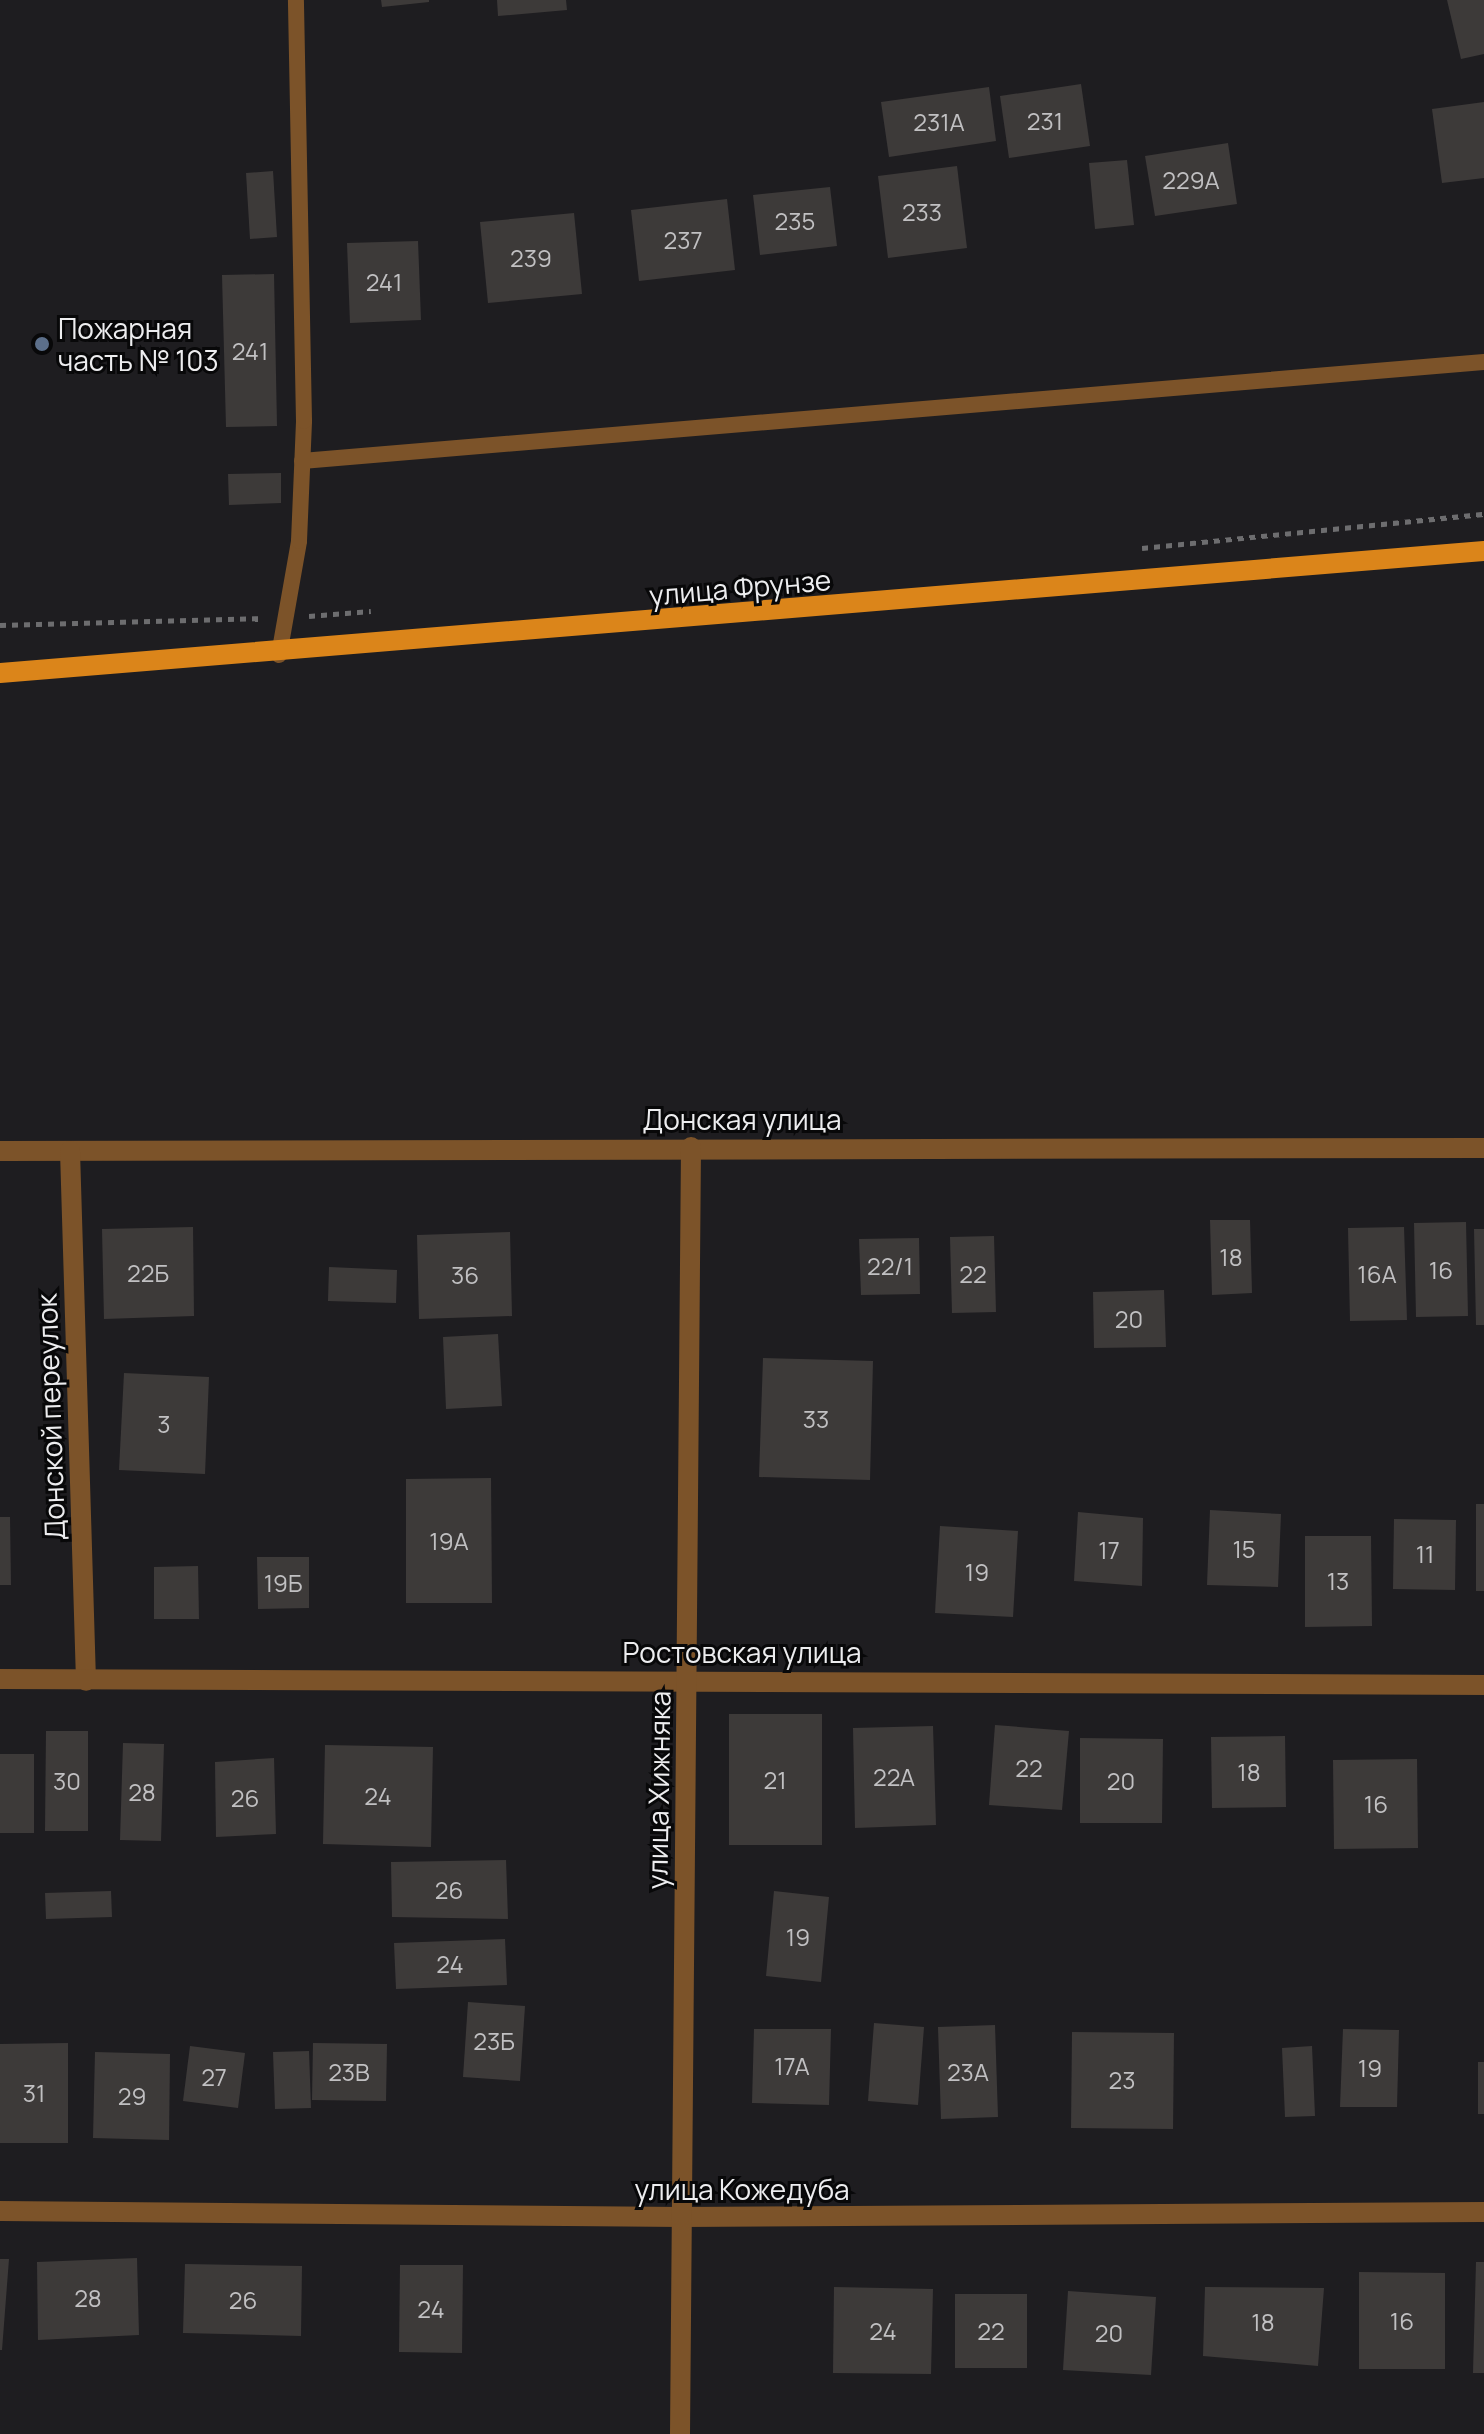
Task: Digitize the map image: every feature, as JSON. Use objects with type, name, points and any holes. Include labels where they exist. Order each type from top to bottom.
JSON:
[{"type":"main road","name":"улица Фрунзе","points":[[0,673],[279,655],[1484,551]]},
{"type":"street","name":"Донская улица","points":[[0,1151],[691,1147],[1484,1148]]},
{"type":"street","name":"улица Хижняка","points":[[680,2434],[691,1147]]},
{"type":"street","name":"Донской переулок","points":[[70,1151],[86,1681]]},
{"type":"street","name":"Ростовская улица","points":[[0,1679],[687,1679],[1484,1685]]},
{"type":"street","name":"улица Кожедуба","points":[[0,2211],[682,2217],[1484,2212]]},
{"type":"lane","points":[[279,655],[286,618],[302,461],[296,0]]},
{"type":"lane","points":[[302,461],[1484,362]]},
{"type":"path","points":[[1134,549],[1484,514]]},
{"type":"path","points":[[0,625],[286,618],[379,611]]},
{"type":"building","points":[[381,0],[429,0],[429,2],[382,7]]},
{"type":"building","points":[[497,0],[566,0],[567,10],[498,16]]},
{"type":"building","points":[[1447,0],[1484,0],[1484,54],[1461,59]]},
{"type":"building","points":[[1081,84],[1090,146],[1009,158],[1000,96]]},
{"type":"building","points":[[989,87],[996,141],[889,157],[881,102]]},
{"type":"building","points":[[1484,102],[1484,178],[1442,183],[1432,109]]},
{"type":"building","points":[[1228,143],[1237,204],[1155,216],[1145,156]]},
{"type":"building","points":[[1127,160],[1134,225],[1095,229],[1089,163]]},
{"type":"building","points":[[957,166],[967,248],[888,258],[878,176]]},
{"type":"building","points":[[273,171],[277,237],[250,239],[246,173]]},
{"type":"building","points":[[830,187],[837,246],[760,255],[753,195]]},
{"type":"building","points":[[727,199],[735,270],[639,281],[631,210]]},
{"type":"building","points":[[574,213],[582,294],[488,303],[480,222]]},
{"type":"building","points":[[418,241],[421,320],[350,323],[347,243]]},
{"type":"building","points":[[274,274],[277,426],[226,427],[222,275]]},
{"type":"building","points":[[281,473],[281,503],[229,505],[228,474]]},
{"type":"building","points":[[1210,1220],[1250,1220],[1252,1293],[1212,1295]]},
{"type":"building","points":[[1466,1222],[1468,1316],[1416,1317],[1414,1223]]},
{"type":"building","points":[[193,1227],[194,1316],[104,1319],[102,1229]]},
{"type":"building","points":[[1404,1227],[1407,1320],[1350,1321],[1348,1228]]},
{"type":"building","points":[[1474,1229],[1484,1229],[1484,1325],[1476,1325]]},
{"type":"building","points":[[510,1232],[512,1316],[419,1319],[417,1235]]},
{"type":"building","points":[[994,1236],[996,1312],[952,1313],[950,1237]]},
{"type":"building","points":[[919,1238],[920,1294],[861,1295],[859,1239]]},
{"type":"building","points":[[329,1267],[397,1270],[396,1303],[328,1301]]},
{"type":"building","points":[[1164,1290],[1166,1347],[1094,1348],[1093,1292]]},
{"type":"building","points":[[498,1334],[502,1406],[446,1409],[443,1337]]},
{"type":"building","points":[[763,1358],[873,1361],[870,1480],[759,1477]]},
{"type":"building","points":[[124,1373],[209,1377],[205,1474],[119,1470]]},
{"type":"building","points":[[491,1478],[492,1603],[406,1603],[406,1479]]},
{"type":"building","points":[[1476,1504],[1484,1504],[1484,1591],[1476,1591]]},
{"type":"building","points":[[1210,1510],[1281,1514],[1278,1587],[1207,1585]]},
{"type":"building","points":[[1078,1512],[1143,1518],[1142,1586],[1074,1581]]},
{"type":"building","points":[[0,1517],[10,1517],[11,1585],[0,1585]]},
{"type":"building","points":[[1394,1519],[1456,1520],[1455,1590],[1393,1589]]},
{"type":"building","points":[[940,1526],[1018,1531],[1013,1617],[935,1613]]},
{"type":"building","points":[[1305,1536],[1371,1536],[1372,1626],[1305,1627]]},
{"type":"building","points":[[257,1557],[309,1557],[309,1608],[258,1609]]},
{"type":"building","points":[[198,1566],[199,1619],[154,1619],[154,1567]]},
{"type":"building","points":[[729,1714],[822,1714],[822,1845],[729,1845]]},
{"type":"building","points":[[995,1725],[1069,1731],[1062,1810],[989,1805]]},
{"type":"building","points":[[933,1726],[936,1825],[855,1828],[853,1728]]},
{"type":"building","points":[[46,1731],[88,1731],[88,1831],[45,1831]]},
{"type":"building","points":[[1285,1736],[1286,1807],[1212,1808],[1211,1737]]},
{"type":"building","points":[[1080,1738],[1163,1739],[1162,1823],[1080,1823]]},
{"type":"building","points":[[123,1743],[164,1744],[161,1841],[120,1840]]},
{"type":"building","points":[[325,1745],[433,1747],[431,1847],[323,1844]]},
{"type":"building","points":[[0,1754],[34,1754],[34,1833],[0,1833]]},
{"type":"building","points":[[274,1758],[276,1834],[216,1837],[215,1762]]},
{"type":"building","points":[[1417,1759],[1418,1848],[1334,1849],[1333,1760]]},
{"type":"building","points":[[506,1860],[508,1919],[392,1917],[391,1862]]},
{"type":"building","points":[[111,1891],[112,1917],[46,1919],[45,1893]]},
{"type":"building","points":[[774,1891],[829,1897],[821,1982],[766,1976]]},
{"type":"building","points":[[505,1939],[507,1985],[396,1989],[394,1943]]},
{"type":"building","points":[[468,2002],[525,2006],[520,2081],[463,2077]]},
{"type":"building","points":[[874,2023],[924,2027],[918,2105],[868,2101]]},
{"type":"building","points":[[995,2025],[998,2117],[941,2119],[938,2027]]},
{"type":"building","points":[[754,2029],[831,2029],[829,2105],[752,2103]]},
{"type":"building","points":[[1343,2029],[1399,2030],[1397,2107],[1340,2107]]},
{"type":"building","points":[[1072,2032],[1174,2033],[1173,2129],[1071,2128]]},
{"type":"building","points":[[68,2043],[68,2143],[0,2143],[0,2044]]},
{"type":"building","points":[[313,2043],[387,2044],[386,2101],[312,2100]]},
{"type":"building","points":[[190,2046],[245,2053],[238,2108],[183,2101]]},
{"type":"building","points":[[1312,2046],[1315,2116],[1285,2117],[1282,2048]]},
{"type":"building","points":[[309,2051],[311,2108],[275,2109],[273,2052]]},
{"type":"building","points":[[95,2052],[170,2054],[169,2140],[93,2138]]},
{"type":"building","points":[[1478,2062],[1484,2062],[1484,2114],[1478,2114]]},
{"type":"building","points":[[137,2258],[139,2335],[38,2340],[37,2262]]},
{"type":"building","points":[[0,2259],[9,2259],[2,2350],[0,2350]]},
{"type":"building","points":[[1476,2262],[1484,2262],[1484,2373],[1473,2373]]},
{"type":"building","points":[[185,2264],[302,2266],[301,2336],[183,2333]]},
{"type":"building","points":[[400,2265],[463,2265],[462,2353],[399,2352]]},
{"type":"building","points":[[1359,2272],[1445,2273],[1445,2369],[1359,2369]]},
{"type":"building","points":[[834,2287],[933,2289],[931,2374],[833,2373]]},
{"type":"building","points":[[1205,2287],[1324,2288],[1318,2366],[1203,2356]]},
{"type":"building","points":[[1068,2291],[1156,2297],[1151,2375],[1063,2370]]},
{"type":"building","points":[[955,2294],[1027,2294],[1027,2368],[955,2368]]},
{"type":"place","name":"Пожарная часть № 103","points":[[42,344]]}]
